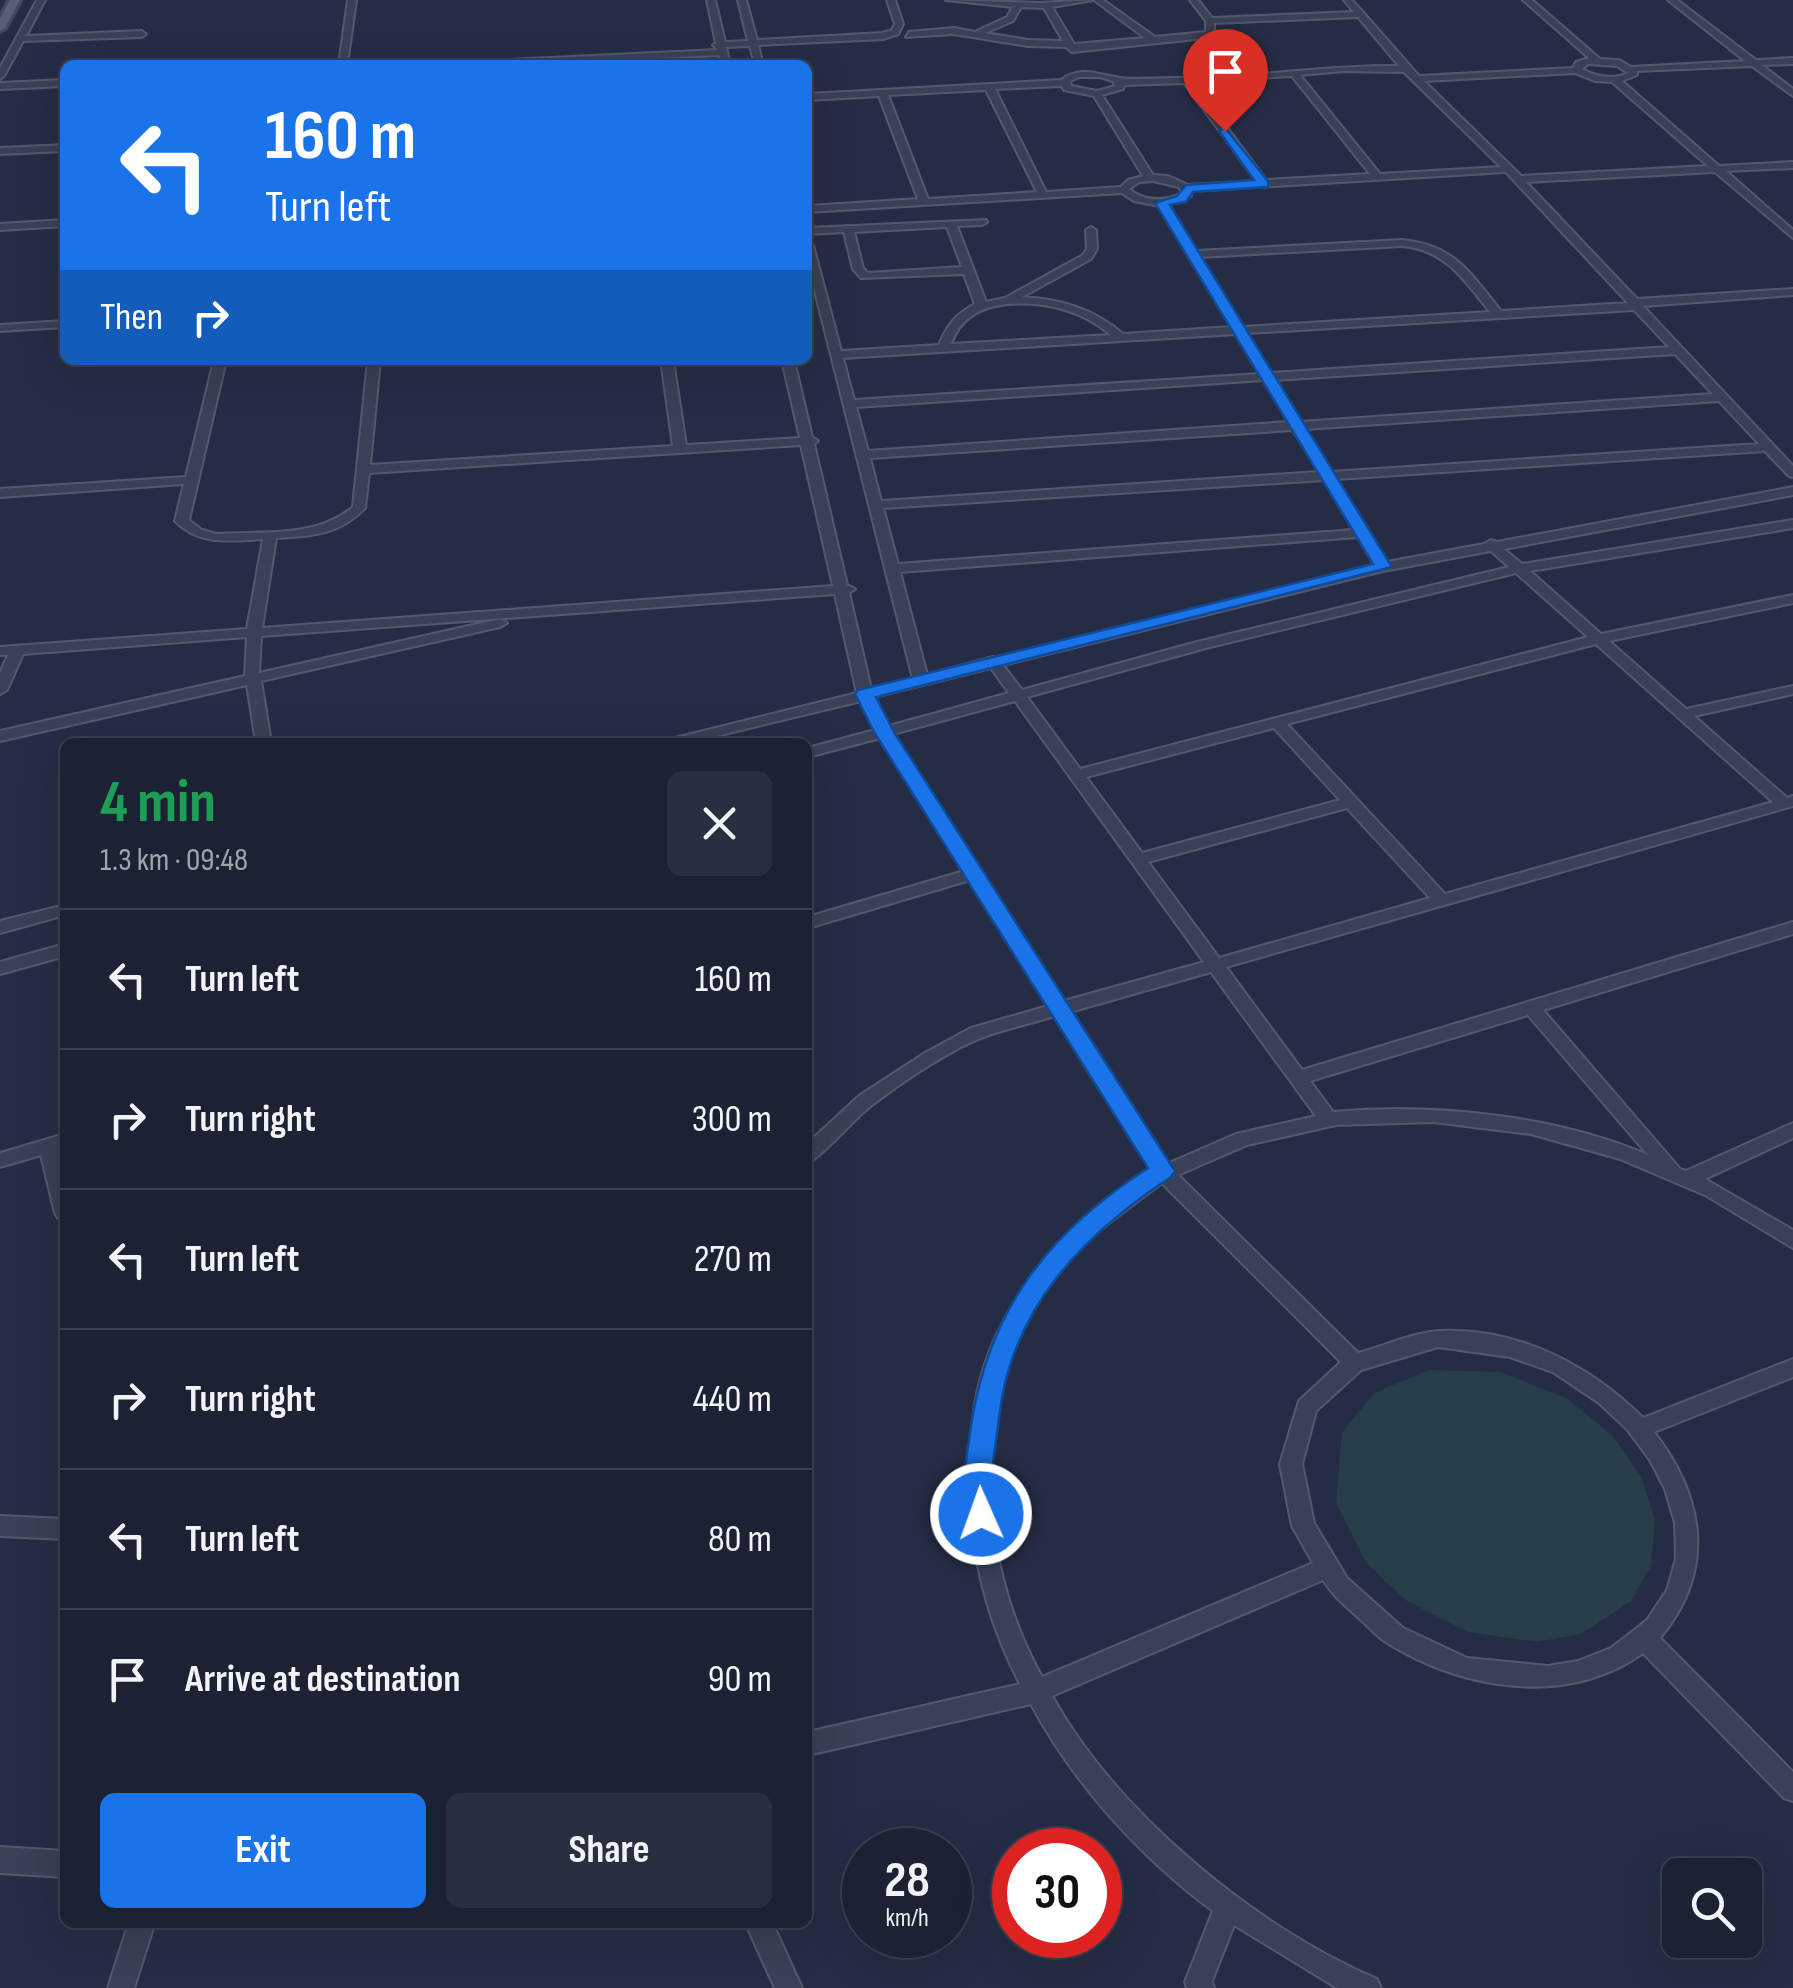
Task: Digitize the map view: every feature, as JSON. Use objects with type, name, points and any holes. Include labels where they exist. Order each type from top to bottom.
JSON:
[{"type":"main road","points":[[0,28],[15,0]]},
{"type":"street","points":[[0,76],[41,0]]},
{"type":"street","points":[[344,60],[352,0]]},
{"type":"street","points":[[709,0],[723,60]]},
{"type":"street","points":[[742,0],[758,60]]},
{"type":"street","points":[[891,0],[899,24],[895,32]]},
{"type":"street","points":[[950,0],[965,5],[1018,6],[1089,0]]},
{"type":"street","points":[[1098,0],[1152,39]]},
{"type":"street","points":[[908,34],[944,26],[1028,43],[1070,46],[1206,36],[1210,33],[1210,21],[1194,0]]},
{"type":"street","points":[[1348,0],[1406,69],[1518,179],[1793,474]]},
{"type":"street","points":[[1527,0],[1596,60],[1632,69],[1793,61]]},
{"type":"street","points":[[1672,0],[1793,93]]},
{"type":"street","points":[[540,60],[753,43],[861,39],[895,32],[963,42],[1010,19],[1018,6]]},
{"type":"street","points":[[1047,6],[1088,73]]},
{"type":"street","points":[[1210,21],[1362,14]]},
{"type":"street","points":[[981,34],[1060,30]]},
{"type":"street","points":[[20,39],[142,34]]},
{"type":"street","points":[[1577,70],[1579,64],[1596,60]]},
{"type":"street","points":[[1064,83],[1069,77],[1088,73],[1110,76],[1120,82],[1343,68],[1406,69]]},
{"type":"street","points":[[1418,79],[1577,70],[1591,77],[1615,80],[1631,77],[1632,69]]},
{"type":"street","points":[[1294,73],[1377,177]]},
{"type":"street","points":[[1186,78],[1264,184]]},
{"type":"street","points":[[1615,80],[1793,235]]},
{"type":"street","points":[[812,97],[1064,83],[1074,91],[1097,94],[1114,90],[1120,82]]},
{"type":"street","points":[[0,86],[60,84]]},
{"type":"street","points":[[989,87],[1043,195]]},
{"type":"street","points":[[883,93],[924,202]]},
{"type":"street","points":[[1097,94],[1150,178]]},
{"type":"street","points":[[0,151],[60,148]]},
{"type":"street","points":[[1518,179],[1793,165]]},
{"type":"street","points":[[1124,190],[1130,182],[1150,178],[1175,181],[1186,188],[1508,169]]},
{"type":"street","points":[[812,209],[1124,190],[1136,199],[1162,203],[1182,199],[1186,188]]},
{"type":"street","points":[[1162,203],[1383,567]]},
{"type":"street","points":[[812,231],[982,222]]},
{"type":"street","points":[[0,227],[60,224]]},
{"type":"street","points":[[951,224],[982,307]]},
{"type":"street","points":[[848,229],[858,268],[865,276],[969,270]]},
{"type":"street","points":[[1006,302],[1087,257],[1092,249],[1091,230]]},
{"type":"street","points":[[1194,254],[1402,243],[1430,245],[1447,253],[1498,314]]},
{"type":"street","points":[[812,261],[921,680]]},
{"type":"street","points":[[836,355],[1793,292]]},
{"type":"street","points":[[944,348],[953,325],[982,307],[1006,302],[1038,301],[1068,306],[1100,320],[1120,338]]},
{"type":"street","points":[[0,328],[60,324]]},
{"type":"street","points":[[849,404],[1676,350]]},
{"type":"street","points":[[219,365],[182,521],[197,533],[217,538],[318,531],[342,523],[359,508],[374,365]]},
{"type":"street","points":[[668,365],[680,449]]},
{"type":"street","points":[[792,365],[870,700],[884,732],[1162,1171],[1355,1363]]},
{"type":"street","points":[[862,455],[1720,397]]},
{"type":"street","points":[[365,469],[809,441]]},
{"type":"street","points":[[875,505],[1768,447]]},
{"type":"street","points":[[0,493],[192,480]]},
{"type":"street","points":[[728,738],[1383,567],[1793,494]]},
{"type":"street","points":[[812,752],[1202,645],[1518,568],[1793,524]]},
{"type":"street","points":[[892,569],[1364,533]]},
{"type":"street","points":[[263,738],[254,681],[254,632],[270,534]]},
{"type":"street","points":[[1495,549],[1789,802]]},
{"type":"street","points":[[694,738],[870,700],[921,680],[998,667],[1495,549]]},
{"type":"street","points":[[0,690],[8,650],[844,590]]},
{"type":"street","points":[[1078,774],[1598,638],[1793,599]]},
{"type":"street","points":[[0,736],[554,610]]},
{"type":"street","points":[[998,667],[1327,1118]]},
{"type":"street","points":[[1683,714],[1793,690]]},
{"type":"street","points":[[1277,722],[1441,900]]},
{"type":"street","points":[[1140,859],[1351,802]]},
{"type":"street","points":[[812,1140],[887,1082],[978,1032],[1789,802]]},
{"type":"street","points":[[812,922],[974,874]]},
{"type":"street","points":[[0,918],[60,902]]},
{"type":"street","points":[[0,927],[60,911]]},
{"type":"street","points":[[1298,1078],[1793,928]]},
{"type":"street","points":[[0,968],[60,951]]},
{"type":"street","points":[[1531,1007],[1681,1176]]},
{"type":"street","points":[[1368,1988],[1227,1909],[1147,1841],[1065,1743],[1034,1692],[989,1573],[978,1485],[988,1390],[1011,1326],[1051,1263],[1110,1205],[1162,1171],[1245,1136],[1327,1118],[1420,1114],[1506,1122],[1586,1141],[1681,1176],[1793,1240]]},
{"type":"street","points":[[1681,1176],[1793,1130]]},
{"type":"street","points":[[0,1160],[56,1143],[60,1174]]},
{"type":"street","points":[[1438,1339],[1509,1347],[1576,1374],[1612,1400],[1660,1454],[1678,1490],[1686,1521],[1688,1556],[1684,1580],[1666,1615],[1645,1639],[1623,1655],[1589,1670],[1548,1677],[1501,1675],[1462,1667],[1419,1650],[1377,1624],[1350,1601],[1324,1570],[1304,1536],[1290,1472],[1294,1440],[1304,1414],[1321,1389],[1355,1363],[1393,1347],[1438,1339]]},
{"type":"street","points":[[1640,1428],[1793,1368]]},
{"type":"street","points":[[0,1526],[60,1529]]},
{"type":"street","points":[[812,1743],[1034,1692],[1324,1570]]},
{"type":"street","points":[[1645,1639],[1793,1788]]},
{"type":"street","points":[[0,1860],[60,1864]]},
{"type":"street","points":[[1201,1988],[1198,1982],[1227,1909]]},
{"type":"street","points":[[121,1988],[140,1928]]},
{"type":"street","points":[[761,1928],[789,1988]]},
{"type":"shaded area","points":[[1429,1370],[1501,1372],[1566,1398],[1612,1435],[1641,1476],[1655,1520],[1651,1566],[1631,1601],[1581,1634],[1536,1642],[1468,1632],[1407,1601],[1366,1563],[1336,1503],[1342,1433],[1374,1393]]},
{"type":"route","points":[[981,1514],[978,1485],[988,1390],[1011,1326],[1051,1263],[1110,1205],[1162,1171],[884,732],[864,694],[1383,567],[1162,203],[1182,199],[1186,188],[1264,184],[1225,131]]}]
